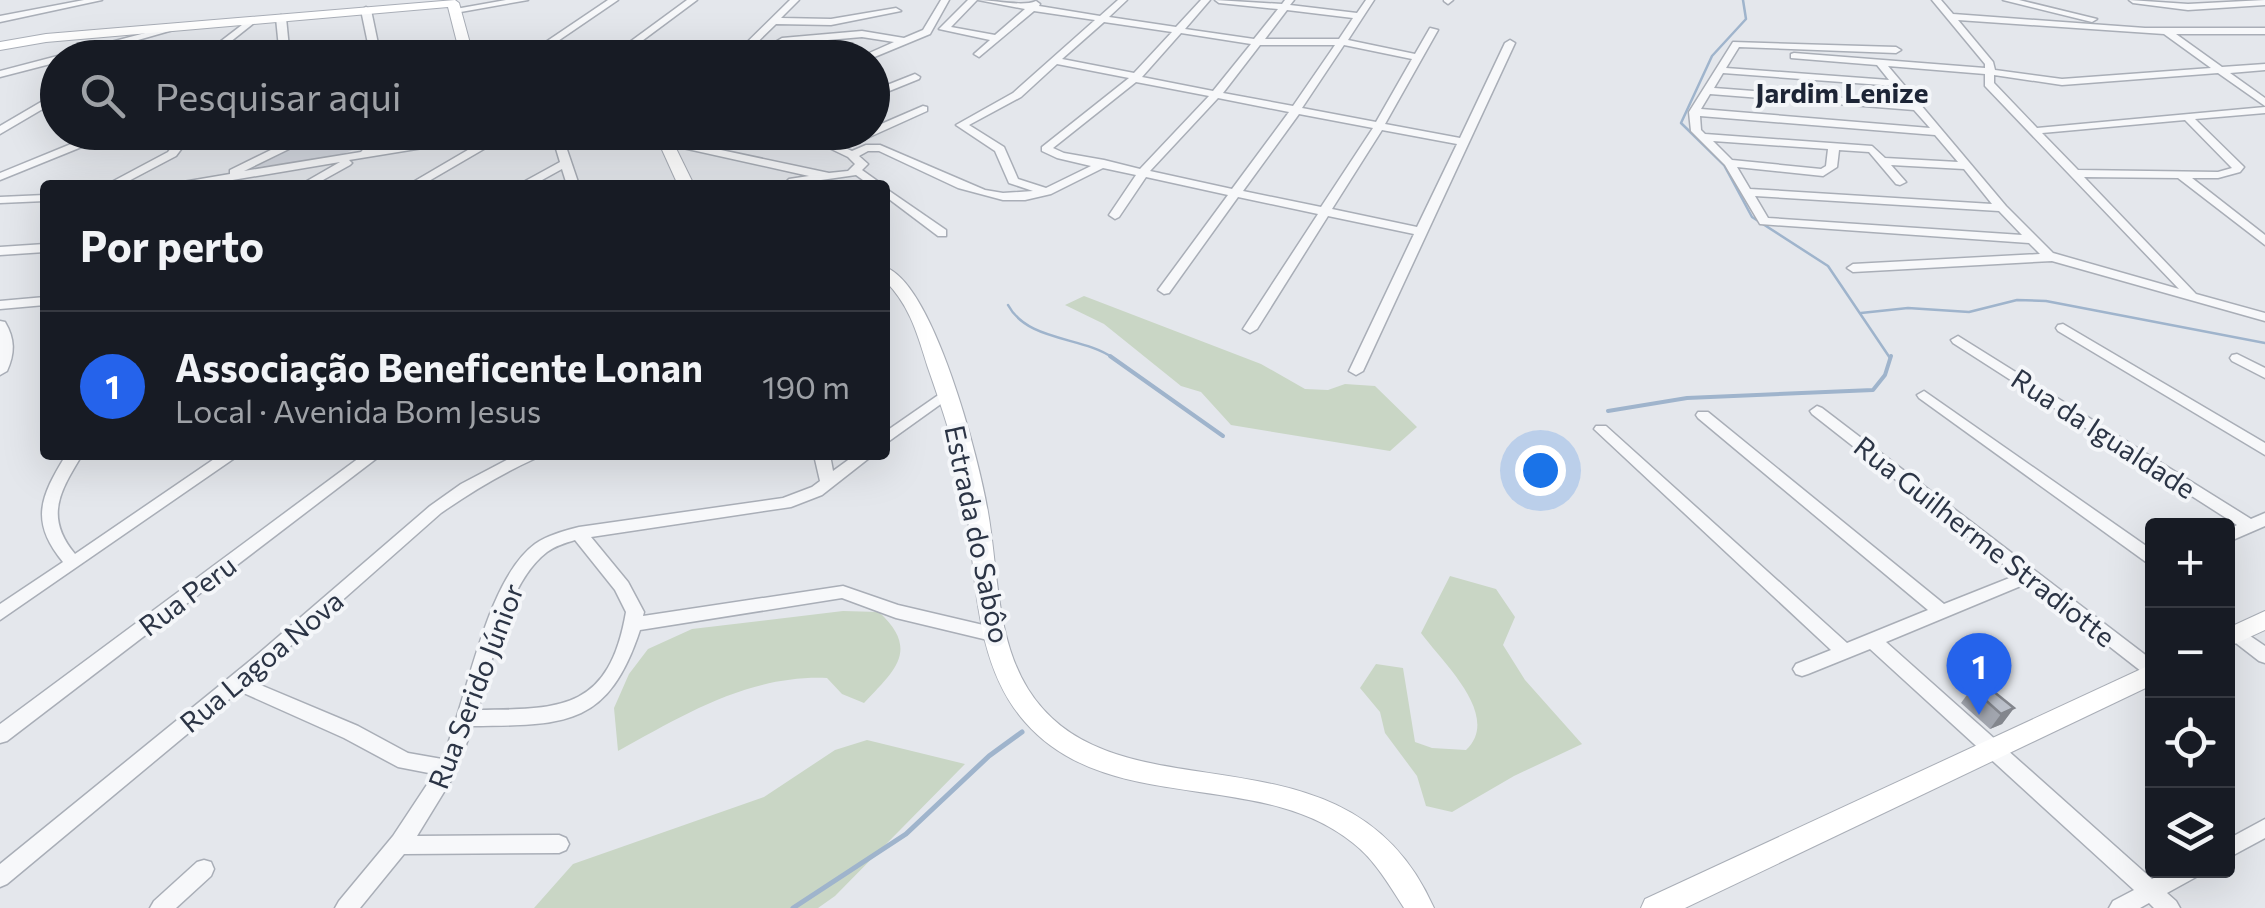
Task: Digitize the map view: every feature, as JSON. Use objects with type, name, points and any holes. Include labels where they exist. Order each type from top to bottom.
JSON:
[{"type":"street","points":[[0,19],[72,0]]},
{"type":"street","points":[[0,19],[98,0]]},
{"type":"street","points":[[0,46],[46,38],[524,0]]},
{"type":"street","points":[[553,40],[614,0]]},
{"type":"street","points":[[637,40],[693,0]]},
{"type":"street","points":[[754,40],[793,0]]},
{"type":"street","points":[[890,48],[930,29],[945,0]]},
{"type":"street","points":[[972,0],[944,29],[998,38]]},
{"type":"street","points":[[982,0],[1037,4],[1104,19],[1254,42],[1342,42],[1417,57]]},
{"type":"street","points":[[1047,192],[1014,181],[1000,149],[960,127],[1017,95],[1124,0]]},
{"type":"street","points":[[1206,0],[1136,78],[1046,149],[1061,156],[1422,232]]},
{"type":"street","points":[[1219,0],[1360,16]]},
{"type":"street","points":[[1164,290],[1296,110],[1370,0]]},
{"type":"street","points":[[1936,0],[1990,64],[1986,79],[1990,84],[2193,296]]},
{"type":"street","points":[[2007,0],[2145,30]]},
{"type":"street","points":[[2133,0],[2265,2]]},
{"type":"street","points":[[453,4],[463,40]]},
{"type":"street","points":[[979,54],[1037,4]]},
{"type":"street","points":[[1115,216],[1144,171],[1214,94],[1286,5]]},
{"type":"street","points":[[366,10],[372,40]]},
{"type":"street","points":[[775,21],[831,22],[896,11]]},
{"type":"street","points":[[1951,17],[2145,30],[2265,31]]},
{"type":"street","points":[[281,18],[283,40]]},
{"type":"street","points":[[226,40],[251,21]]},
{"type":"street","points":[[130,40],[175,28]]},
{"type":"street","points":[[1250,330],[1379,126],[1433,30]]},
{"type":"street","points":[[2166,30],[2265,107]]},
{"type":"street","points":[[145,40],[154,34]]},
{"type":"street","points":[[793,40],[862,34],[906,42]]},
{"type":"street","points":[[1356,371],[1510,43]]},
{"type":"street","points":[[1896,50],[1740,43],[1718,70],[1694,112],[1693,124],[1729,163],[1760,218],[1776,224],[2030,239]]},
{"type":"street","points":[[1730,52],[1990,72],[2062,82],[2265,67]]},
{"type":"street","points":[[1056,61],[1464,142]]},
{"type":"street","points":[[1879,62],[2002,208],[2053,257]]},
{"type":"street","points":[[2,73],[40,63]]},
{"type":"street","points":[[1718,70],[1895,82]]},
{"type":"street","points":[[890,88],[916,77]]},
{"type":"street","points":[[1706,91],[1916,107]]},
{"type":"street","points":[[0,131],[40,107]]},
{"type":"street","points":[[2034,131],[2265,107]]},
{"type":"street","points":[[890,124],[923,109]]},
{"type":"street","points":[[1694,112],[1936,132]]},
{"type":"street","points":[[2074,173],[2230,173],[2238,167],[2187,117]]},
{"type":"street","points":[[1773,118],[1780,142]]},
{"type":"street","points":[[1702,137],[1872,149],[1900,182]]},
{"type":"street","points":[[1729,163],[1823,173],[1830,167],[1834,146]]},
{"type":"street","points":[[0,177],[65,150]]},
{"type":"street","points":[[122,180],[175,150]]},
{"type":"street","points":[[219,179],[279,150]]},
{"type":"street","points":[[315,180],[368,150]]},
{"type":"street","points":[[213,180],[394,150]]},
{"type":"street","points":[[422,180],[472,150]]},
{"type":"street","points":[[562,150],[571,180]]},
{"type":"street","points":[[669,150],[684,180]]},
{"type":"street","points":[[717,150],[830,176]]},
{"type":"street","points":[[841,150],[862,162],[858,171]]},
{"type":"street","points":[[852,155],[863,150]]},
{"type":"street","points":[[884,150],[970,190],[995,197],[1047,192],[1104,162]]},
{"type":"street","points":[[1886,161],[1965,166]]},
{"type":"street","points":[[534,180],[566,163]]},
{"type":"street","points":[[780,165],[792,180]]},
{"type":"street","points":[[810,180],[858,171],[870,180]]},
{"type":"street","points":[[2181,174],[2265,241]]},
{"type":"street","points":[[1748,192],[2002,208]]},
{"type":"street","points":[[890,195],[942,233]]},
{"type":"street","points":[[0,200],[40,198]]},
{"type":"street","points":[[0,251],[40,248]]},
{"type":"street","points":[[1853,268],[2053,257],[2265,317]]},
{"type":"street","name":"Estrada do Sabôo","points":[[890,278],[914,304],[947,394],[974,487],[996,634],[1019,695],[1034,717],[1060,738],[1100,759],[1160,777],[1297,800],[1322,809],[1360,832],[1384,856],[1420,908]]},
{"type":"street","points":[[0,305],[40,301]]},
{"type":"street","points":[[0,325],[8,338],[0,371]]},
{"type":"street","points":[[2062,328],[2265,450]]},
{"type":"street","name":"Rua da Igualdade","points":[[1958,340],[2257,522]]},
{"type":"street","points":[[2237,358],[2265,374]]},
{"type":"street","points":[[890,436],[947,394]]},
{"type":"street","points":[[1924,395],[2145,553]]},
{"type":"street","name":"Rua Guilherme Stradiotte","points":[[1817,411],[2145,666]]},
{"type":"street","points":[[1703,415],[1942,612]]},
{"type":"street","points":[[1602,430],[1844,651]]},
{"type":"street","points":[[72,562],[52,541],[47,510],[73,460]]},
{"type":"street","points":[[0,613],[224,460]]},
{"type":"street","name":"Rua Peru","points":[[0,735],[366,460]]},
{"type":"street","name":"Rua Lagoa Nova","points":[[0,877],[238,682],[448,501],[518,460]]},
{"type":"street","points":[[823,460],[828,484]]},
{"type":"street","name":"Rua Serido Júnior","points":[[346,908],[400,846],[448,768],[512,584],[537,551],[551,541],[579,533],[786,502],[828,484],[859,460]]},
{"type":"street","points":[[468,718],[550,715],[586,706],[614,676],[634,624],[632,603],[579,533]]},
{"type":"street","points":[[1802,668],[2030,576]]},
{"type":"street","points":[[634,624],[842,592],[896,611],[996,634]]},
{"type":"street","points":[[2235,631],[2265,620]]},
{"type":"street","points":[[2235,636],[2265,656]]},
{"type":"street","points":[[1872,640],[2169,908]]},
{"type":"street","points":[[1655,908],[2145,675]]},
{"type":"street","points":[[238,682],[351,732],[405,761],[448,768]]},
{"type":"street","points":[[2235,845],[2265,828]]},
{"type":"street","points":[[400,846],[559,844]]},
{"type":"street","points":[[161,908],[204,869]]},
{"type":"street","points":[[2120,908],[2175,878]]},
{"type":"shaded area","points":[[282,150],[353,150],[335,157],[248,168]]},
{"type":"green space","points":[[1084,296],[1261,364],[1305,389],[1328,390],[1345,384],[1375,386],[1417,427],[1390,451],[1231,425],[1201,392],[1181,386],[1104,324],[1065,305]]},
{"type":"green space","points":[[1450,576],[1496,589],[1515,617],[1503,645],[1525,680],[1582,744],[1514,776],[1452,812],[1426,806],[1417,776],[1385,733],[1380,712],[1360,688],[1376,664],[1403,668],[1415,742],[1432,748],[1466,750],[1475,736],[1473,706],[1454,674],[1421,633]]},
{"type":"green space","points":[[843,611],[879,612],[898,638],[900,649],[893,670],[864,703],[842,694],[827,678],[771,683],[718,700],[618,751],[614,708],[629,674],[648,649],[692,629]]},
{"type":"green space","points":[[867,740],[965,764],[835,896],[818,908],[534,908],[573,864],[764,797],[835,750]]},
{"type":"building","points":[[1983,683],[2014,708],[2001,714],[1972,688]]},
{"type":"waterway","points":[[1743,0],[1746,19],[1712,56],[1681,123],[1724,165],[1752,217],[1828,266],[1890,358]]},
{"type":"waterway","points":[[1861,313],[1908,308],[1969,312],[2017,300],[2046,301],[2265,343]]},
{"type":"waterway","points":[[1008,305],[1028,326],[1112,358]]},
{"type":"waterway","points":[[1608,411],[1687,398],[1873,390],[1885,375],[1891,356]]},
{"type":"waterway","points":[[1112,358],[1223,436]]},
{"type":"waterway","points":[[793,908],[906,834],[989,756],[1022,732]]},
{"type":"place","name":"Associação Beneficente Lonan","points":[[1979,715]]},
{"type":"district","name":"Jardim Lenize","points":[[1842,92]]}]
